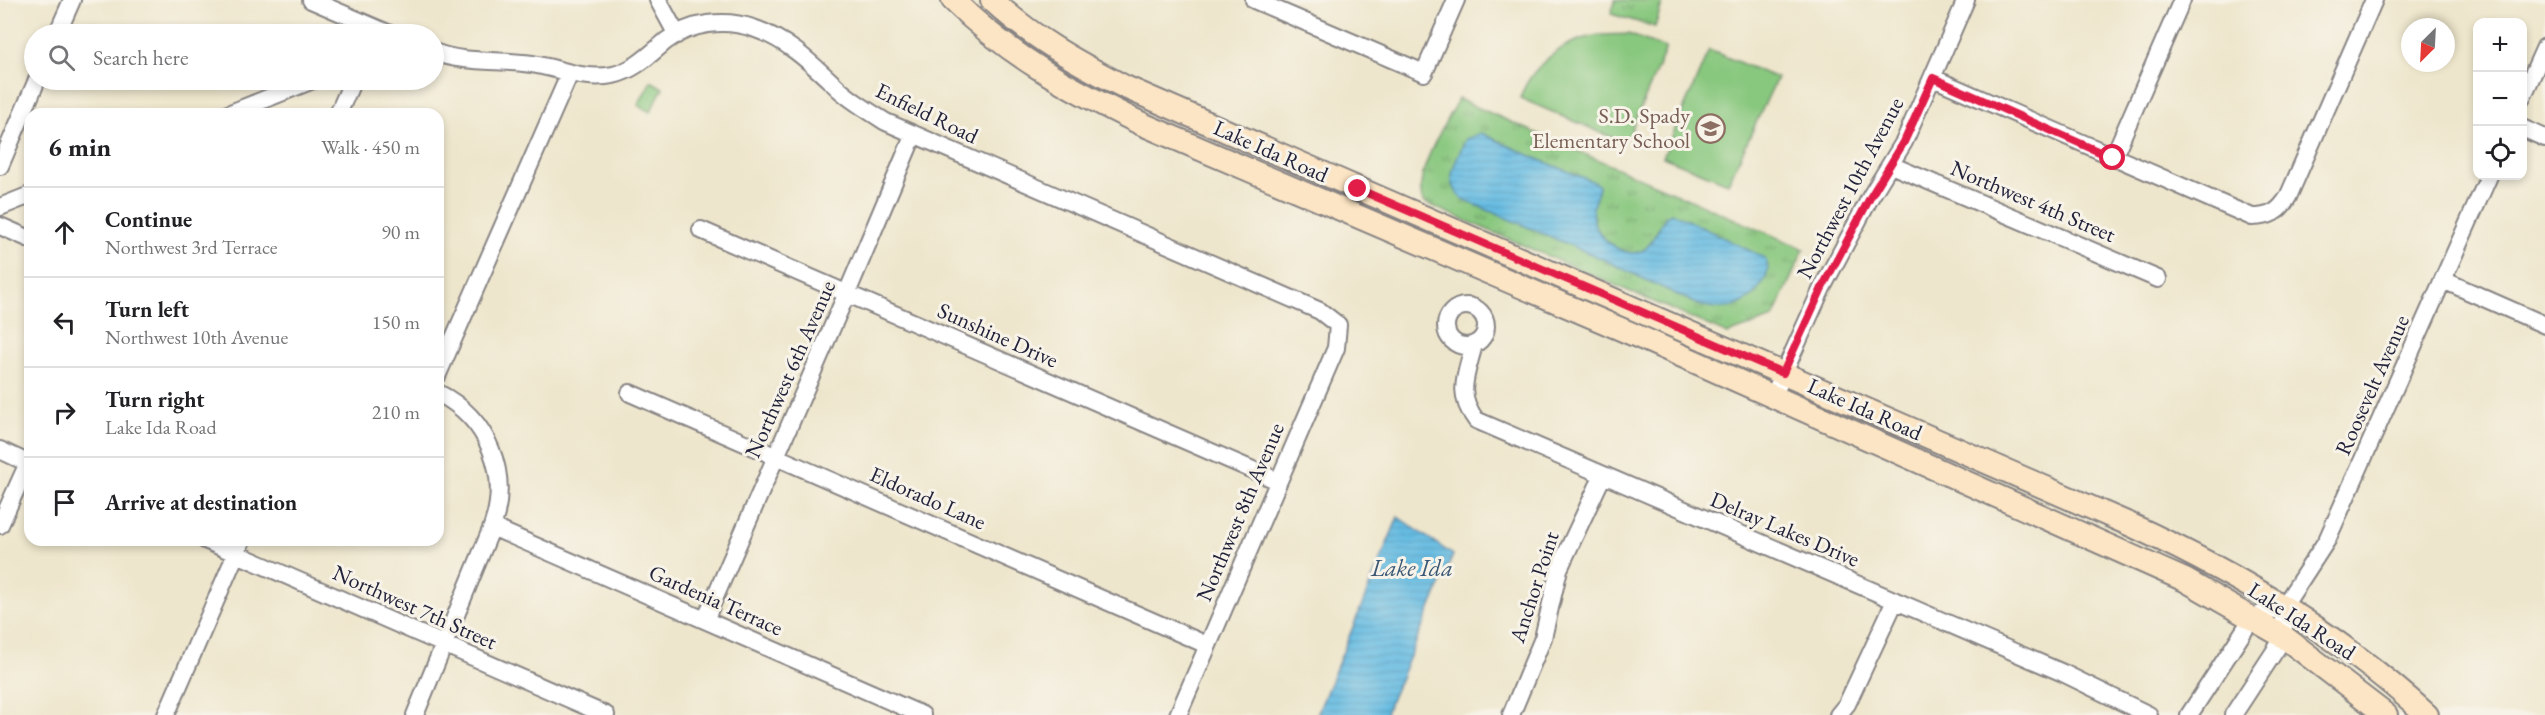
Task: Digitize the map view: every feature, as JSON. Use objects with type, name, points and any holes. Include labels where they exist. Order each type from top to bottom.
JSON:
[{"type":"street","points":[[61,24],[72,0]]},
{"type":"street","points":[[311,0],[367,24]]},
{"type":"street","points":[[658,0],[677,35]]},
{"type":"street","name":"Lake Ida Road","points":[[953,0],[1012,50],[1040,70],[1071,89],[1114,110],[1350,214],[1644,339],[2144,561],[2216,596],[2284,637],[2386,715]]},
{"type":"street","name":"Lake Ida Road","points":[[992,0],[1027,29],[1055,48],[1125,87],[2163,539],[2284,606],[2371,667],[2427,715]]},
{"type":"street","points":[[1254,0],[1425,73],[1456,0]]},
{"type":"street","name":"Northwest 10th Avenue","points":[[1773,397],[1822,288],[1871,196],[1904,142],[1966,0]]},
{"type":"street","points":[[2113,158],[2182,0]]},
{"type":"street","points":[[1933,78],[2252,218],[2274,213],[2288,197],[2374,0]]},
{"type":"street","name":"Enfield Road","points":[[444,56],[452,59],[533,64],[570,73],[602,77],[623,72],[641,63],[677,35],[709,24],[732,24],[755,28],[802,54],[863,108],[914,135],[1320,311],[1338,325]]},
{"type":"street","points":[[2527,89],[2545,46]]},
{"type":"street","points":[[444,360],[570,73]]},
{"type":"street","points":[[1114,110],[1125,87]]},
{"type":"street","points":[[25,108],[33,90]]},
{"type":"street","points":[[243,108],[288,90]]},
{"type":"street","points":[[341,108],[349,90]]},
{"type":"street","points":[[0,166],[24,110]]},
{"type":"street","points":[[2527,130],[2545,138]]},
{"type":"street","name":"Northwest 6th Avenue","points":[[705,620],[848,293],[914,135]]},
{"type":"street","name":"Northwest 4th Street","points":[[1891,165],[2158,279]]},
{"type":"street","name":"Roosevelt Avenue","points":[[2284,606],[2327,540],[2486,180]]},
{"type":"street","points":[[0,207],[24,197]]},
{"type":"street","points":[[1350,214],[1395,205]]},
{"type":"street","points":[[0,226],[24,236]]},
{"type":"street","name":"Sunshine Drive","points":[[701,230],[1278,481]]},
{"type":"street","points":[[2443,280],[2545,325]]},
{"type":"street","name":"Northwest 8th Avenue","points":[[1178,715],[1336,348],[1338,325]]},
{"type":"street","name":"Delray Lakes Drive","points":[[1474,344],[1463,388],[1465,406],[1476,420],[2063,673],[2149,715]]},
{"type":"street","name":"Eldorado Lane","points":[[630,393],[1207,645]]},
{"type":"street","points":[[415,715],[492,527],[499,496],[498,470],[492,448],[471,417],[444,396]]},
{"type":"street","points":[[0,450],[24,461]]},
{"type":"street","points":[[0,525],[24,474]]},
{"type":"street","name":"Anchor Point","points":[[1510,715],[1543,638],[1559,569],[1603,475]]},
{"type":"street","name":"Gardenia Terrace","points":[[492,527],[922,715]]},
{"type":"street","points":[[166,715],[239,547]]},
{"type":"street","name":"Northwest 7th Street","points":[[239,547],[445,645],[606,715]]},
{"type":"street","points":[[1838,715],[1847,704],[1895,601]]},
{"type":"street","points":[[2188,715],[2253,617],[2284,606],[2284,637],[2233,715]]},
{"type":"green space","points":[[1615,0],[1663,0],[1655,27],[1611,14]]},
{"type":"green space","points":[[1628,34],[1666,48],[1629,136],[1618,140],[1520,98],[1531,76],[1559,50],[1594,36]]},
{"type":"green space","points":[[1709,50],[1777,78],[1728,183],[1663,157]]},
{"type":"green space","points":[[651,81],[663,88],[650,112],[638,105]]},
{"type":"green space","points":[[1458,99],[1804,249],[1773,318],[1728,334],[1423,202],[1422,178],[1426,164],[1438,135]]},
{"type":"water","points":[[1481,133],[1599,186],[1593,208],[1593,220],[1606,240],[1615,247],[1629,253],[1639,252],[1647,247],[1667,216],[1673,213],[1763,257],[1767,263],[1766,277],[1750,297],[1738,305],[1718,308],[1699,305],[1600,258],[1464,200],[1453,186],[1455,163],[1466,139]]},
{"type":"water","name":"Lake Ida","points":[[1398,517],[1453,555],[1385,715],[1317,715]]},
{"type":"place","name":"S.D. Spady Elementary School","points":[[1711,128]]},
{"type":"route","points":[[1358,189],[1783,373],[1822,288],[1871,196],[1904,142],[1933,78],[2113,158]]}]
